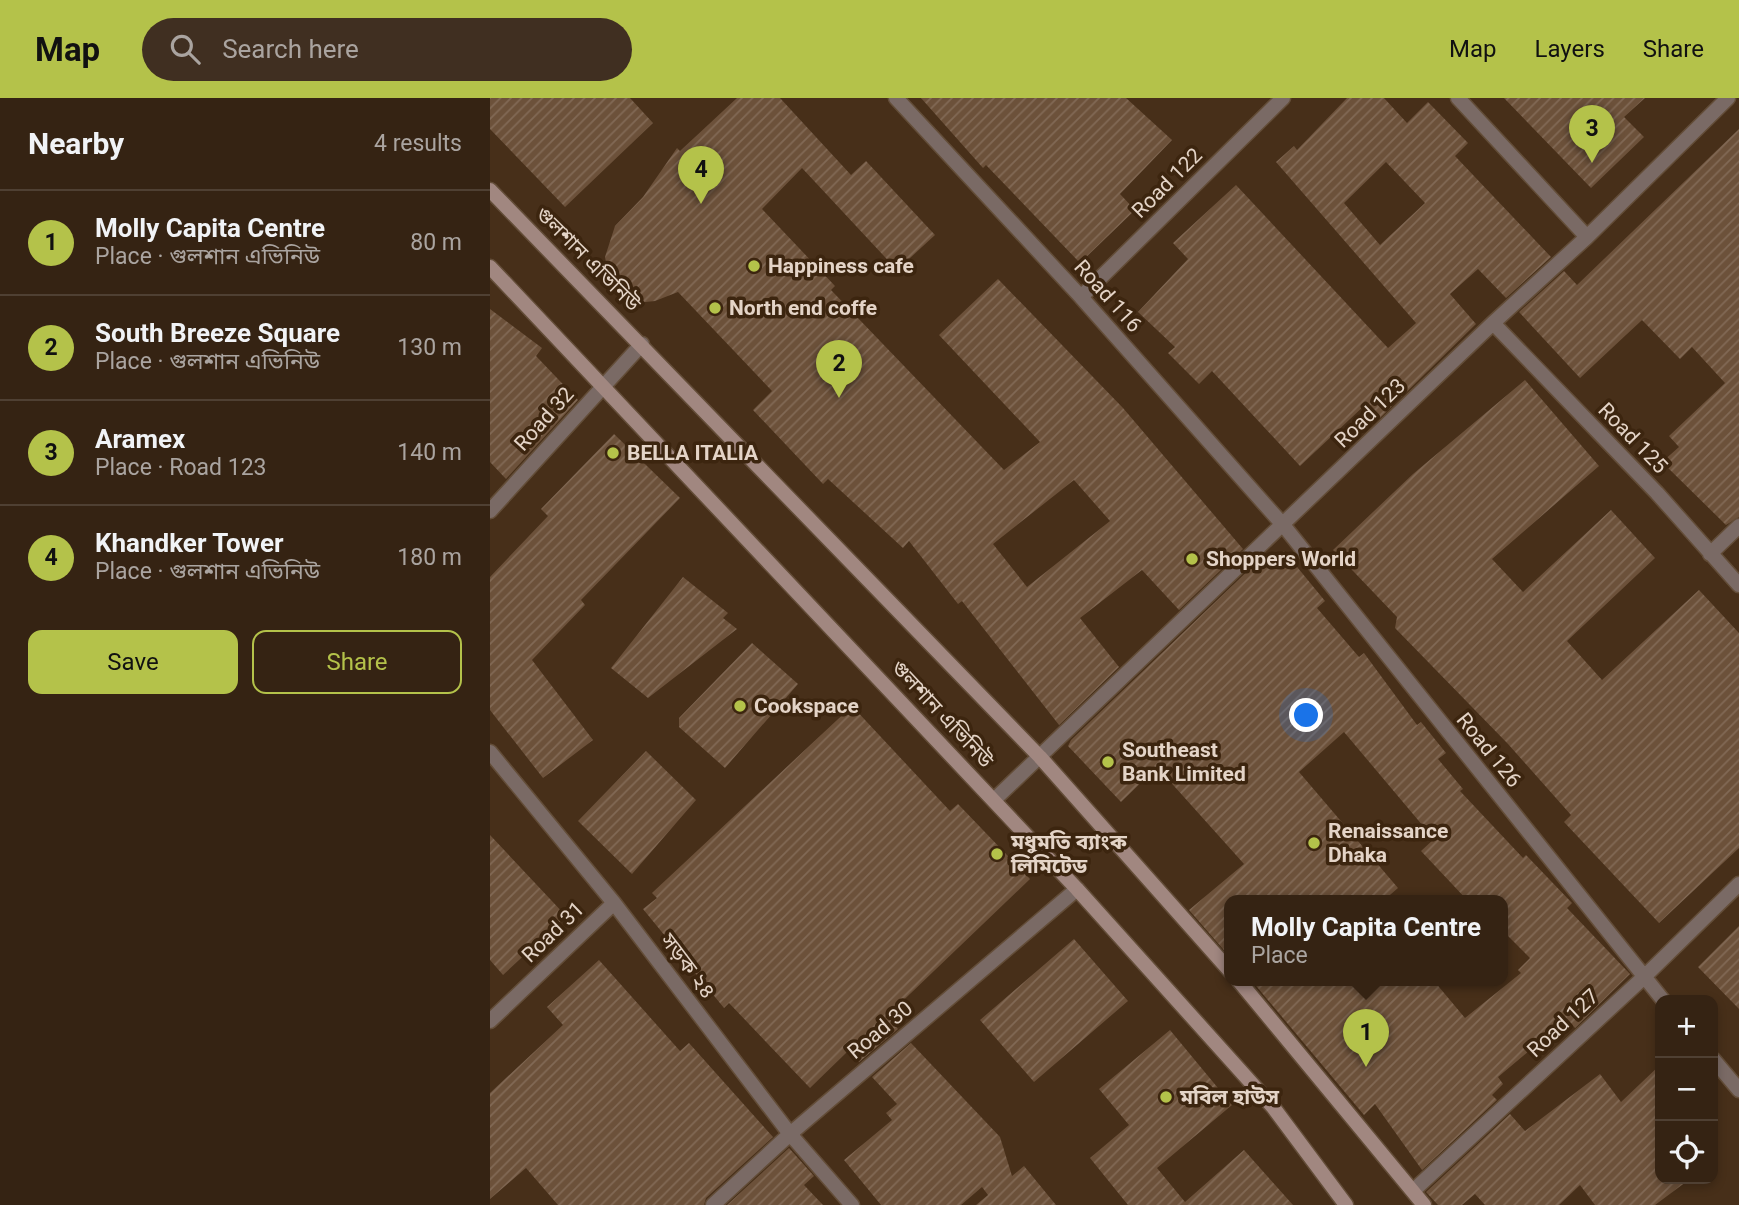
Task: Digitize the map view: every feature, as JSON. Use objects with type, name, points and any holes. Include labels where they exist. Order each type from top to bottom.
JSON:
[{"type":"main road","name":"গুলশান এভিনিউ","points":[[490,190],[1040,757],[1224,964]]},
{"type":"main road","name":"গুলশান এভিনিউ","points":[[490,267],[1077,889],[1273,1107],[1346,1205]]},
{"type":"main road","points":[[1243,986],[1414,1189],[1424,1205]]},
{"type":"street","name":"Road 116","points":[[896,98],[1081,297],[1283,526]]},
{"type":"street","name":"Road 122","points":[[1081,297],[1283,98]]},
{"type":"street","points":[[1458,98],[1587,237]]},
{"type":"street","name":"Road 123","points":[[994,800],[1493,323],[1587,237],[1728,98]]},
{"type":"street","name":"Road 125","points":[[1493,323],[1657,493],[1739,585]]},
{"type":"street","name":"Road 32","points":[[490,511],[642,344]]},
{"type":"street","name":"Road 126","points":[[1283,526],[1659,995]]},
{"type":"street","points":[[1710,554],[1739,526]]},
{"type":"street","name":"সড়ক ২৪","points":[[490,752],[614,902],[790,1134],[852,1205]]},
{"type":"street","name":"Road 127","points":[[1414,1189],[1644,977],[1739,884]]},
{"type":"street","name":"Road 30","points":[[713,1205],[790,1134],[1077,889]]},
{"type":"street","name":"Road 31","points":[[490,1021],[614,902]]},
{"type":"street","points":[[1718,1065],[1739,1090]]},
{"type":"building","points":[[490,98],[630,98],[653,123],[565,207],[490,129]]},
{"type":"building","points":[[737,98],[780,98],[851,175],[866,161],[935,235],[897,270],[802,168],[762,209],[835,286],[831,290],[1004,470],[1040,442],[939,335],[998,279],[1123,408],[1243,549],[1179,610],[1142,570],[1080,618],[1119,667],[1059,725],[962,601],[958,604],[909,541],[903,548],[828,479],[823,484],[753,410],[772,391],[678,292],[655,301],[636,303],[615,288],[609,278],[605,257],[615,226],[643,197],[677,148],[680,151]],"holes":[[[1074,480],[1110,521],[1027,587],[993,544]]]},
{"type":"building","points":[[921,98],[1126,98],[1172,140],[1120,194],[1135,210],[1080,263],[986,165],[983,168]]},
{"type":"building","points":[[1347,98],[1384,98],[1407,123],[1428,102],[1468,143],[1455,156],[1551,257],[1506,298],[1478,269],[1450,294],[1476,324],[1380,418],[1366,404],[1300,466],[1212,371],[1199,384],[1168,353],[1175,347],[1138,312],[1188,259],[1173,243],[1236,185],[1388,348],[1416,323],[1276,162],[1294,146],[1297,150]],"holes":[[[1386,162],[1425,203],[1380,245],[1344,203]]]},
{"type":"building","points":[[1504,98],[1645,98],[1624,117],[1644,137],[1591,188]]},
{"type":"building","points":[[1739,129],[1739,517],[1726,525],[1662,462],[1679,447],[1669,436],[1725,383],[1692,347],[1680,359],[1642,320],[1580,378],[1519,312],[1564,271],[1577,285]]},
{"type":"building","points":[[490,309],[542,348],[536,356],[578,400],[506,479],[490,462]]},
{"type":"building","points":[[1525,380],[1599,466],[1492,559],[1523,592],[1611,510],[1655,558],[1567,641],[1602,680],[1699,590],[1739,633],[1739,848],[1659,923],[1564,822],[1571,815],[1508,744],[1395,628],[1397,617],[1333,550],[1413,474]]},
{"type":"building","points":[[614,434],[680,498],[581,600],[585,605],[532,660],[593,740],[543,778],[490,710],[490,577],[548,516],[541,509]]},
{"type":"building","points":[[1284,551],[1325,601],[1317,608],[1359,657],[1364,653],[1417,725],[1421,722],[1446,753],[1438,759],[1463,789],[1460,791],[1523,858],[1526,855],[1572,903],[1567,908],[1630,974],[1575,1028],[1567,1019],[1498,1077],[1503,1084],[1492,1095],[1497,1100],[1422,1170],[1375,1104],[1364,1115],[1256,986],[1438,986],[1465,1018],[1508,986],[1521,973],[1518,970],[1530,958],[1508,936],[1508,895],[1462,895],[1421,851],[1434,839],[1344,732],[1299,772],[1398,888],[1390,895],[1224,895],[1224,950],[1189,910],[1244,864],[1157,767],[1121,802],[1068,746],[1071,740],[1256,563],[1261,569]]},
{"type":"building","points":[[683,577],[728,613],[723,618],[737,629],[648,698],[611,668]]},
{"type":"building","name":"Cookspace","points":[[752,643],[798,684],[725,768],[679,727],[679,718]]},
{"type":"building","points":[[852,706],[950,811],[958,804],[1030,879],[887,1016],[898,1029],[859,1062],[849,1050],[810,1088],[729,1003],[724,1008],[643,909],[657,898],[652,893]]},
{"type":"building","points":[[646,751],[696,800],[632,874],[578,821]]},
{"type":"building","points":[[490,835],[566,916],[503,975],[490,960]]},
{"type":"building","points":[[1739,926],[1739,1009],[1698,967]]},
{"type":"building","points":[[1074,939],[1128,1001],[1034,1082],[980,1020]]},
{"type":"building","points":[[599,960],[680,1051],[689,1043],[773,1137],[706,1198],[704,1205],[558,1205],[526,1168],[490,1199],[490,1093],[563,1025],[547,1007]]},
{"type":"building","points":[[1170,1030],[1232,1105],[1157,1168],[1185,1202],[1244,1150],[1293,1205],[1128,1205],[1090,1158],[1129,1125],[1099,1089]]},
{"type":"building","points":[[911,1043],[1000,1137],[1012,1176],[1024,1166],[1056,1205],[976,1205],[988,1195],[982,1187],[961,1205],[881,1205],[844,1160],[892,1120],[886,1113],[897,1104],[872,1077]]},
{"type":"building","points":[[1655,1070],[1655,1184],[1683,1184],[1655,1205],[1595,1205],[1580,1185],[1559,1205],[1485,1205],[1475,1194],[1462,1205],[1438,1205],[1426,1192],[1510,1114],[1525,1131],[1600,1074],[1621,1102]]},
{"type":"building","points":[[789,1148],[814,1176],[804,1185],[823,1205],[727,1205]]},
{"type":"place","name":"Aramex","points":[[1592,163]]},
{"type":"place","name":"Khandker Tower","points":[[701,204]]},
{"type":"place","name":"Happiness cafe","points":[[754,266]]},
{"type":"place","name":"North end coffe","points":[[715,308]]},
{"type":"place","name":"South Breeze Square","points":[[839,398]]},
{"type":"place","name":"BELLA ITALIA","points":[[613,453]]},
{"type":"place","name":"Shoppers World","points":[[1192,559]]},
{"type":"place","name":"Cookspace","points":[[740,706]]},
{"type":"place","name":"Southeast Bank Limited","points":[[1108,762]]},
{"type":"place","name":"Renaissance Dhaka","points":[[1314,843]]},
{"type":"place","name":"মধুমতি ব্যাংক লিমিটেড","points":[[997,854]]},
{"type":"place","name":"Molly Capita Centre","points":[[1366,1067]]},
{"type":"place","name":"মবিল হাউস","points":[[1166,1097]]}]
